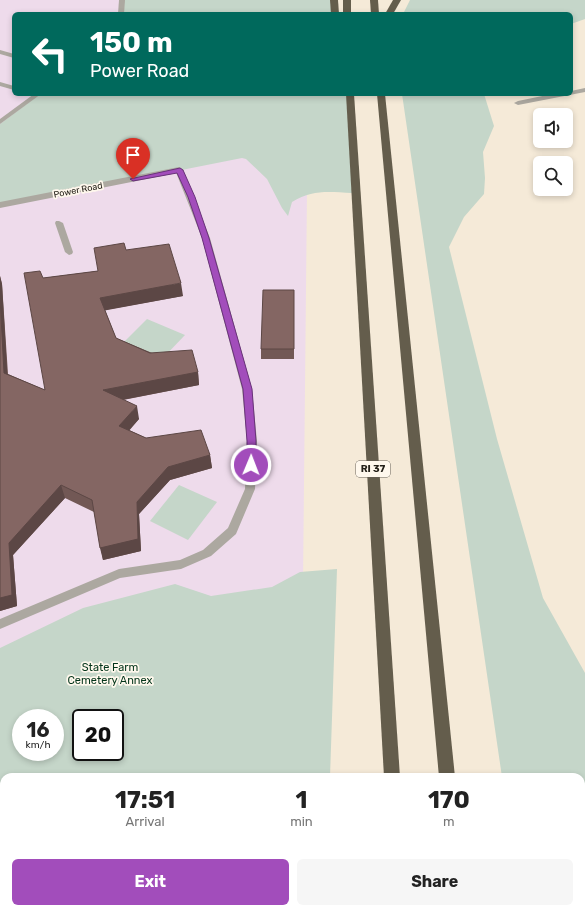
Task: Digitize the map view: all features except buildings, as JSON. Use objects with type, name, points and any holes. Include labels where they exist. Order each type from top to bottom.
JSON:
[{"type":"highway","points":[[334,0],[335,12]]},
{"type":"highway","points":[[347,0],[347,12]]},
{"type":"highway","points":[[374,0],[375,12]]},
{"type":"highway","points":[[390,12],[397,0]]},
{"type":"highway","name":"RI 37","points":[[350,96],[392,773]]},
{"type":"highway","points":[[382,96],[386,155],[447,773]]},
{"type":"street","points":[[573,93],[585,90]]},
{"type":"street","points":[[518,103],[555,96]]},
{"type":"street","name":"Power Road","points":[[0,205],[180,170]]},
{"type":"lane","points":[[121,12],[122,0]]},
{"type":"lane","points":[[0,52],[12,55]]},
{"type":"lane","points":[[0,84],[12,87]]},
{"type":"lane","points":[[0,122],[33,96]]},
{"type":"lane","points":[[0,113],[9,115]]},
{"type":"lane","points":[[0,624],[119,574],[181,564],[207,553],[232,531],[250,489],[252,441],[248,389],[206,238],[192,197],[180,170]]},
{"type":"lane","points":[[59,224],[69,252]]},
{"type":"shaded area","points":[[0,0],[292,0],[298,12],[12,12],[12,96],[308,96],[301,773],[0,773]]},
{"type":"green space","points":[[124,0],[330,0],[333,12],[123,12]]},
{"type":"green space","points":[[410,0],[585,0],[585,19],[573,23],[573,12],[404,12]]},
{"type":"green space","points":[[37,96],[349,96],[352,193],[321,192],[307,195],[292,202],[288,216],[282,208],[267,179],[246,159],[242,158],[0,206],[0,124]]},
{"type":"green space","points":[[402,96],[485,96],[494,126],[483,152],[485,178],[484,194],[464,217],[449,247],[497,439],[543,598],[585,673],[585,773],[501,773]]},
{"type":"green space","points":[[147,319],[185,335],[162,359],[124,342]]},
{"type":"green space","points":[[179,485],[217,502],[188,540],[150,521]]},
{"type":"green space","name":"State Farm Cemetery Annex","points":[[337,569],[330,773],[0,773],[0,648],[83,608],[175,584],[211,596],[272,587],[300,572]]},
{"type":"route","points":[[133,179],[180,170],[192,197],[206,238],[248,389],[252,441],[251,465]]}]
